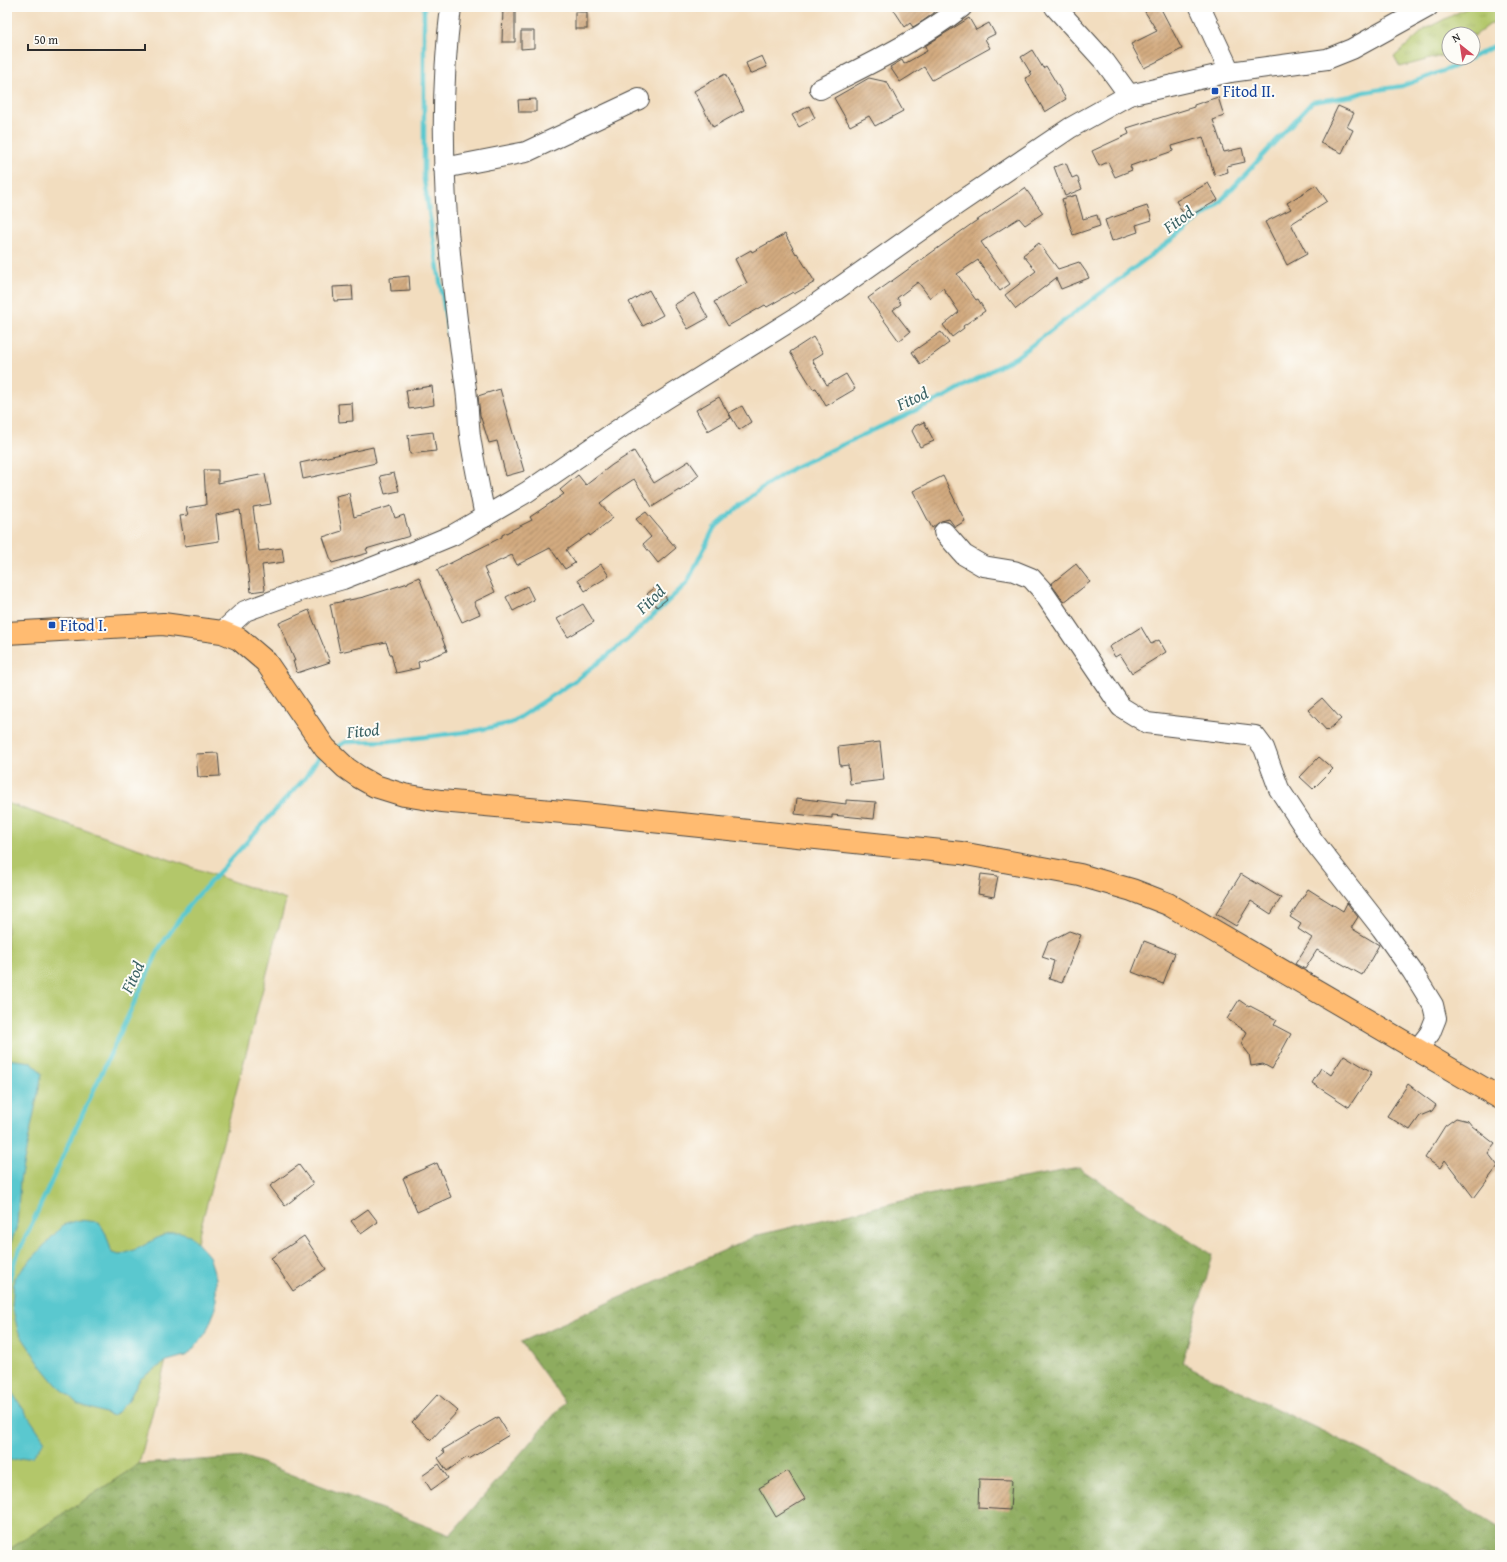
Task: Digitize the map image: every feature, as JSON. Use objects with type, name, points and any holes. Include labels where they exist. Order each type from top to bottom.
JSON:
[{"type":"main road","points":[[7,634],[163,624],[222,632],[239,639],[266,662],[328,751],[358,777],[375,786],[404,795],[441,801],[574,813],[961,853],[1080,875],[1132,890],[1168,904],[1500,1098]]},
{"type":"street","points":[[451,7],[446,49],[444,168],[453,296],[466,388],[470,435],[485,517]]},
{"type":"street","points":[[820,89],[945,20],[962,7]]},
{"type":"street","points":[[1055,7],[1105,62],[1129,95]]},
{"type":"street","points":[[1200,7],[1230,72]]},
{"type":"street","points":[[222,632],[245,611],[300,591],[343,579],[453,535],[485,517],[527,492],[635,418],[802,314],[956,205],[1070,128],[1129,95],[1230,72],[1327,59],[1352,49],[1428,7]]},
{"type":"street","points":[[444,168],[526,152],[639,99]]},
{"type":"street","points":[[944,532],[964,555],[983,566],[1014,571],[1031,578],[1041,588],[1121,707],[1147,723],[1255,736],[1264,748],[1279,789],[1314,842],[1382,929],[1412,971],[1433,1005],[1436,1018],[1430,1033],[1417,1050]]},
{"type":"green space","points":[[1469,7],[1500,7],[1500,20],[1481,31],[1481,26],[1441,26],[1441,56],[1400,67],[1394,57],[1425,29]]},
{"type":"green space","points":[[7,803],[286,900],[139,1464],[7,1551]]},
{"type":"green space","points":[[1079,1168],[1213,1255],[1182,1363],[1411,1474],[1500,1529],[1500,1555],[7,1555],[7,1551],[139,1464],[246,1457],[450,1535],[565,1402],[521,1342],[758,1235],[927,1195]]},
{"type":"water","points":[[7,1059],[32,1062],[42,1074],[20,1180],[17,1226],[7,1253]]},
{"type":"water","points":[[79,1220],[99,1222],[106,1234],[112,1253],[120,1255],[139,1248],[172,1232],[180,1232],[190,1235],[209,1256],[216,1278],[216,1308],[206,1333],[188,1355],[167,1361],[140,1379],[128,1401],[113,1416],[78,1404],[56,1384],[39,1363],[18,1331],[12,1306],[14,1278],[63,1225]]},
{"type":"water","points":[[7,1385],[45,1441],[33,1456],[7,1461]]},
{"type":"building","points":[[503,7],[515,7],[515,42],[502,42]]},
{"type":"building","points":[[892,7],[936,7],[934,13],[923,21],[913,27],[910,23],[905,27]]},
{"type":"building","points":[[1142,7],[1160,7],[1182,49],[1144,68],[1131,44],[1157,31]]},
{"type":"building","points":[[575,12],[587,12],[587,29],[575,29]]},
{"type":"building","points":[[969,18],[976,30],[989,23],[995,34],[985,39],[990,48],[932,80],[924,67],[900,82],[890,67],[902,60],[904,64],[927,51],[925,46]]},
{"type":"building","points":[[521,31],[534,31],[534,48],[521,49]]},
{"type":"building","points":[[1032,50],[1043,68],[1046,66],[1066,99],[1045,112],[1025,78],[1032,75],[1021,57]]},
{"type":"building","points":[[762,56],[767,67],[750,74],[746,63]]},
{"type":"building","points":[[725,74],[744,110],[713,127],[694,91]]},
{"type":"building","points":[[869,78],[887,82],[903,111],[875,126],[869,116],[850,126],[834,98]]},
{"type":"building","points":[[1218,97],[1224,116],[1213,120],[1224,152],[1242,148],[1245,162],[1227,166],[1228,172],[1215,176],[1203,137],[1172,146],[1173,151],[1130,166],[1132,170],[1115,177],[1108,162],[1099,166],[1092,151],[1129,134],[1127,128],[1194,107],[1194,105]]},
{"type":"building","points":[[536,99],[536,112],[519,112],[518,100]]},
{"type":"building","points":[[809,106],[815,118],[799,127],[792,115]]},
{"type":"building","points":[[1338,106],[1354,113],[1347,127],[1353,130],[1342,153],[1320,143]]},
{"type":"building","points":[[1066,163],[1072,178],[1077,176],[1082,189],[1065,196],[1054,167]]},
{"type":"building","points":[[1208,183],[1218,200],[1186,218],[1176,201]]},
{"type":"building","points":[[1316,185],[1327,201],[1291,224],[1307,254],[1287,265],[1265,222],[1291,209],[1287,203]]},
{"type":"building","points":[[1025,188],[1043,213],[1025,225],[1019,218],[981,242],[1010,284],[1000,291],[978,260],[957,274],[976,300],[978,299],[985,311],[963,326],[964,328],[952,337],[943,325],[959,312],[943,288],[930,298],[918,282],[897,298],[901,304],[893,310],[910,332],[899,341],[868,298]]},
{"type":"building","points":[[1076,195],[1083,219],[1097,215],[1100,226],[1073,235],[1062,199]]},
{"type":"building","points":[[1147,206],[1152,220],[1136,225],[1138,232],[1112,241],[1105,220]]},
{"type":"building","points":[[785,234],[796,254],[797,253],[815,282],[794,294],[793,292],[767,307],[765,305],[728,326],[714,302],[747,283],[735,259],[751,250],[752,252]]},
{"type":"building","points":[[1039,243],[1058,269],[1079,262],[1089,278],[1061,289],[1056,278],[1016,309],[1005,295],[1036,271],[1023,255]]},
{"type":"building","points":[[409,276],[410,290],[391,291],[390,278]]},
{"type":"building","points":[[352,286],[353,300],[334,301],[333,287]]},
{"type":"building","points":[[649,290],[663,315],[643,326],[629,302]]},
{"type":"building","points":[[694,293],[708,318],[688,329],[674,305]]},
{"type":"building","points":[[941,332],[949,343],[920,364],[912,352]]},
{"type":"building","points":[[813,337],[823,353],[812,360],[827,385],[846,374],[855,389],[826,406],[816,388],[813,389],[790,352]]},
{"type":"building","points":[[432,386],[434,405],[409,409],[406,390]]},
{"type":"building","points":[[500,389],[524,471],[506,476],[497,441],[489,443],[480,415],[478,396]]},
{"type":"building","points":[[719,397],[731,418],[708,431],[696,410]]},
{"type":"building","points":[[352,403],[353,421],[339,422],[338,404]]},
{"type":"building","points":[[742,406],[751,422],[739,430],[729,413]]},
{"type":"building","points":[[924,422],[934,441],[920,447],[912,431],[915,426]]},
{"type":"building","points":[[433,432],[436,451],[410,454],[408,435]]},
{"type":"building","points":[[373,447],[376,463],[303,479],[300,463]]},
{"type":"building","points":[[634,451],[654,483],[689,461],[699,475],[680,491],[679,490],[652,507],[634,479],[614,492],[600,503],[613,518],[590,536],[589,534],[566,550],[575,563],[565,569],[550,548],[517,565],[512,555],[484,568],[495,592],[474,602],[480,614],[462,622],[437,570],[532,520],[530,517],[564,494],[560,490],[578,475],[586,485],[612,465]]},
{"type":"building","points":[[204,470],[218,470],[218,483],[265,474],[271,504],[253,507],[259,551],[282,548],[284,562],[262,565],[265,590],[251,592],[240,510],[216,515],[219,541],[185,546],[180,516],[188,515],[186,508],[206,505]]},
{"type":"building","points":[[394,473],[399,491],[385,494],[380,476]]},
{"type":"building","points":[[943,476],[965,521],[955,527],[949,519],[941,521],[932,528],[913,491]]},
{"type":"building","points":[[349,493],[354,517],[391,506],[395,518],[404,515],[410,536],[366,549],[368,553],[332,563],[323,537],[342,531],[336,496]]},
{"type":"building","points":[[646,512],[676,548],[658,563],[643,544],[651,537],[636,519]]},
{"type":"building","points":[[601,564],[609,576],[585,591],[578,580]]},
{"type":"building","points":[[1076,564],[1090,582],[1064,602],[1051,584]]},
{"type":"building","points":[[419,577],[447,651],[418,662],[419,668],[396,673],[386,642],[340,652],[330,604],[364,597],[408,583]]},
{"type":"building","points":[[527,586],[534,600],[513,611],[506,597]]},
{"type":"building","points":[[657,586],[667,599],[657,607],[647,594]]},
{"type":"building","points":[[583,604],[594,622],[568,637],[557,619]]},
{"type":"building","points":[[309,610],[330,662],[297,673],[293,661],[295,661],[279,623]]},
{"type":"building","points":[[1141,627],[1151,644],[1159,640],[1166,652],[1132,673],[1120,654],[1115,657],[1109,647]]},
{"type":"building","points":[[1322,698],[1341,719],[1327,731],[1308,710]]},
{"type":"building","points":[[880,742],[884,780],[850,784],[848,765],[840,766],[838,747]]},
{"type":"building","points":[[218,753],[220,776],[198,777],[196,754]]},
{"type":"building","points":[[1319,757],[1333,769],[1313,789],[1300,777]]},
{"type":"building","points":[[797,798],[846,804],[846,800],[876,802],[874,819],[832,815],[832,818],[795,814]]},
{"type":"building","points":[[981,874],[998,876],[994,897],[978,894]]},
{"type":"building","points":[[1241,874],[1281,898],[1271,914],[1251,901],[1236,926],[1216,914]]},
{"type":"building","points":[[1308,889],[1343,911],[1347,903],[1358,917],[1351,928],[1379,945],[1362,975],[1317,950],[1305,969],[1295,964],[1312,938],[1298,929],[1301,924],[1290,917]]},
{"type":"building","points":[[1069,931],[1081,935],[1062,983],[1049,979],[1054,961],[1042,957],[1048,942]]},
{"type":"building","points":[[1144,941],[1175,953],[1163,984],[1132,972]]},
{"type":"building","points":[[1239,1000],[1249,1007],[1250,1006],[1277,1020],[1274,1025],[1291,1034],[1272,1069],[1263,1064],[1251,1066],[1249,1054],[1241,1044],[1247,1032],[1227,1019]]},
{"type":"building","points":[[1344,1055],[1372,1072],[1349,1107],[1312,1083],[1321,1068],[1331,1075]]},
{"type":"building","points":[[1408,1084],[1436,1105],[1432,1111],[1420,1116],[1410,1130],[1387,1116]]},
{"type":"building","points":[[1456,1118],[1468,1121],[1472,1126],[1495,1144],[1488,1153],[1498,1166],[1474,1198],[1445,1160],[1440,1168],[1425,1158],[1445,1126]]},
{"type":"building","points":[[437,1163],[451,1197],[417,1212],[403,1178]]},
{"type":"building","points":[[299,1165],[313,1184],[285,1206],[270,1186]]},
{"type":"building","points":[[368,1209],[378,1222],[361,1234],[351,1221]]},
{"type":"building","points":[[304,1236],[326,1269],[293,1291],[271,1258]]},
{"type":"building","points":[[438,1394],[458,1411],[431,1440],[412,1422]]},
{"type":"building","points":[[498,1417],[509,1435],[469,1459],[467,1457],[447,1471],[438,1458],[445,1452],[442,1450]]},
{"type":"building","points":[[439,1464],[448,1478],[431,1490],[422,1476]]},
{"type":"building","points":[[788,1471],[805,1499],[776,1517],[759,1488]]},
{"type":"building","points":[[979,1479],[1012,1480],[1010,1510],[978,1508]]},
{"type":"waterway","points":[[424,7],[424,180],[451,351]]},
{"type":"waterway","name":"Fitod","points":[[1481,53],[1500,43]]},
{"type":"waterway","name":"Fitod","points":[[334,749],[345,742],[391,741],[474,731],[511,723],[576,680],[627,640],[687,583],[714,528],[759,490],[793,468],[946,396],[1016,357],[1215,207],[1312,102],[1402,86],[1455,66]]},
{"type":"waterway","name":"Fitod","points":[[7,1287],[15,1260],[160,947],[190,904],[305,778],[318,758],[324,755]]},
{"type":"place","name":"Fitod II.","points":[[1215,91]]},
{"type":"place","name":"Fitod I.","points":[[52,625]]}]
